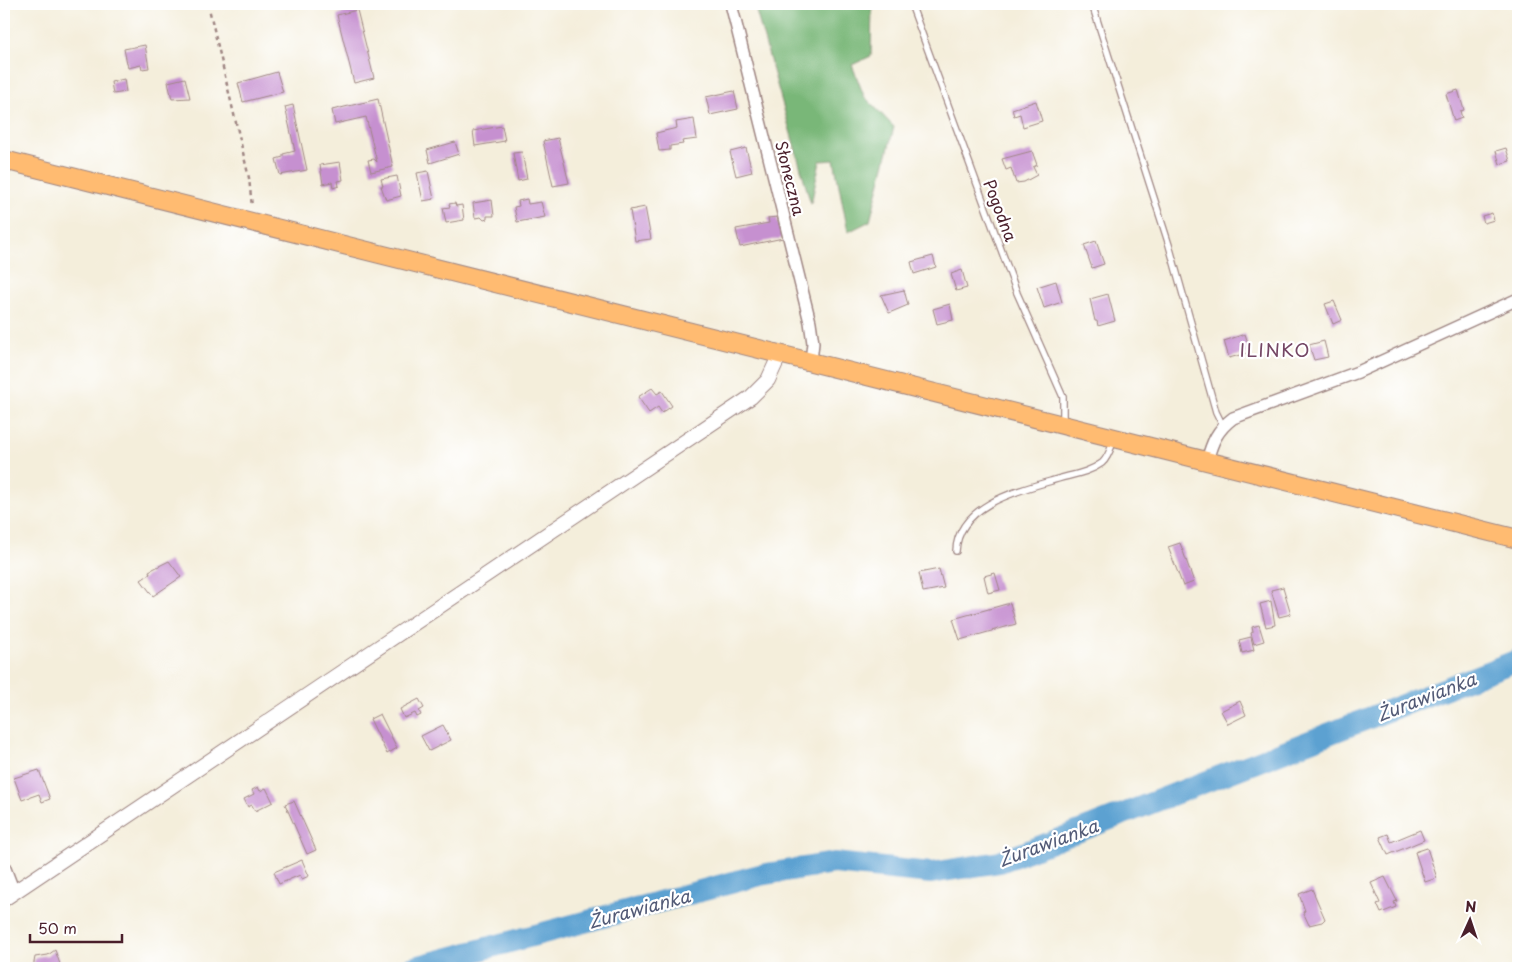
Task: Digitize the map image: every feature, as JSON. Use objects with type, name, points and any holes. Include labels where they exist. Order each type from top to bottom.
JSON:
[{"type":"main road","points":[[4,160],[1518,539]]},
{"type":"street","name":"Słoneczna","points":[[731,4],[810,322],[813,343],[811,361]]},
{"type":"street","points":[[1207,461],[1216,434],[1222,426],[1247,411],[1334,382],[1399,355],[1518,299]]},
{"type":"street","points":[[4,866],[9,896],[751,397],[768,380],[780,354]]},
{"type":"lane","name":"Pogodna","points":[[910,4],[1017,293],[1033,333],[1063,397],[1062,425]]},
{"type":"lane","points":[[1092,4],[1172,253],[1216,412],[1222,426]]},
{"type":"lane","points":[[956,551],[959,531],[979,511],[1025,489],[1094,467],[1107,457],[1114,438]]},
{"type":"path","points":[[208,4],[252,195],[250,222]]},
{"type":"green space","points":[[754,4],[872,4],[871,56],[852,65],[864,96],[894,127],[870,221],[848,232],[834,160],[820,161],[811,204]]},
{"type":"building","points":[[357,10],[374,78],[354,83],[337,15]]},
{"type":"building","points":[[145,45],[149,68],[142,69],[141,65],[128,68],[124,49]]},
{"type":"building","points":[[277,72],[283,92],[243,102],[238,83]]},
{"type":"building","points":[[185,78],[190,98],[172,99],[168,82]]},
{"type":"building","points":[[124,79],[126,92],[113,94],[111,82]]},
{"type":"building","points":[[1458,90],[1464,110],[1460,111],[1462,118],[1454,121],[1446,94]]},
{"type":"building","points":[[734,91],[738,109],[710,115],[706,97]]},
{"type":"building","points":[[378,99],[393,167],[371,172],[368,160],[374,159],[377,162],[366,117],[335,124],[332,110]]},
{"type":"building","points":[[1036,101],[1042,121],[1023,127],[1020,114],[1014,116],[1012,109]]},
{"type":"building","points":[[293,105],[307,170],[280,175],[276,159],[283,157],[283,154],[295,151],[285,107]]},
{"type":"building","points":[[694,119],[697,139],[682,141],[683,144],[670,146],[670,150],[659,151],[656,133],[677,128],[676,122]]},
{"type":"building","points":[[502,126],[505,141],[475,146],[473,131]]},
{"type":"building","points":[[558,138],[569,183],[553,186],[543,141]]},
{"type":"building","points":[[455,142],[459,154],[430,163],[427,150]]},
{"type":"building","points":[[746,148],[752,172],[736,176],[730,152]]},
{"type":"building","points":[[1506,148],[1510,161],[1500,164],[1496,151]]},
{"type":"building","points":[[1032,151],[1037,165],[1033,167],[1037,175],[1024,182],[1016,183],[1011,168],[1006,170],[1002,159]]},
{"type":"building","points":[[522,152],[527,179],[518,181],[513,153]]},
{"type":"building","points":[[340,162],[343,180],[338,181],[339,186],[333,188],[332,182],[323,184],[320,165]]},
{"type":"building","points":[[428,171],[434,199],[423,201],[417,173]]},
{"type":"building","points":[[397,176],[401,196],[386,200],[381,186],[383,186],[381,179]]},
{"type":"building","points":[[527,199],[528,204],[541,202],[545,217],[517,222],[514,207],[519,206],[518,201]]},
{"type":"building","points":[[492,200],[494,216],[487,216],[487,219],[484,220],[481,217],[475,218],[473,203]]},
{"type":"building","points":[[455,203],[456,206],[462,205],[464,220],[446,223],[443,208],[450,207],[449,204]]},
{"type":"building","points":[[645,207],[651,239],[635,241],[630,210]]},
{"type":"building","points":[[1492,213],[1494,220],[1484,223],[1482,216]]},
{"type":"building","points":[[777,217],[783,238],[740,247],[736,229],[769,223],[768,218]]},
{"type":"building","points":[[1096,241],[1104,264],[1092,268],[1084,245]]},
{"type":"building","points":[[933,256],[936,267],[914,274],[911,262]]},
{"type":"building","points":[[962,270],[967,288],[956,291],[951,274]]},
{"type":"building","points":[[1056,281],[1062,302],[1044,308],[1037,287]]},
{"type":"building","points":[[904,290],[908,305],[889,313],[881,295]]},
{"type":"building","points":[[1108,294],[1115,321],[1098,326],[1090,299]]},
{"type":"building","points":[[1334,301],[1342,320],[1333,324],[1325,304]]},
{"type":"building","points":[[950,304],[953,320],[937,324],[933,309]]},
{"type":"building","points":[[1245,334],[1251,352],[1229,358],[1224,341]]},
{"type":"building","points":[[1324,341],[1328,357],[1314,360],[1309,345]]},
{"type":"building","points":[[652,388],[657,394],[662,391],[672,406],[662,413],[658,407],[649,413],[638,397]]},
{"type":"building","points":[[1180,543],[1194,582],[1183,586],[1168,547]]},
{"type":"building","points":[[169,561],[181,577],[153,596],[141,580],[150,574],[149,571]]},
{"type":"building","points":[[939,569],[944,588],[923,592],[919,573]]},
{"type":"building","points":[[995,573],[1000,590],[988,593],[984,576]]},
{"type":"building","points":[[1283,587],[1291,614],[1279,617],[1271,590]]},
{"type":"building","points":[[1271,601],[1275,625],[1266,627],[1260,604]]},
{"type":"building","points":[[1010,603],[1016,624],[960,640],[953,619]]},
{"type":"building","points":[[1259,625],[1264,641],[1254,644],[1251,633],[1253,632],[1252,627]]},
{"type":"building","points":[[1251,637],[1254,650],[1242,653],[1239,640]]},
{"type":"building","points":[[419,699],[424,708],[419,711],[421,715],[417,717],[415,713],[404,718],[400,709]]},
{"type":"building","points":[[1240,701],[1246,715],[1228,724],[1221,711]]},
{"type":"building","points":[[380,714],[397,748],[387,754],[370,719]]},
{"type":"building","points":[[443,725],[451,740],[429,751],[421,736]]},
{"type":"building","points":[[39,770],[50,799],[42,802],[39,794],[22,800],[14,778]]},
{"type":"building","points":[[258,787],[260,791],[266,788],[273,802],[255,811],[252,805],[248,807],[244,799],[254,794],[252,790]]},
{"type":"building","points":[[294,801],[316,850],[307,854],[285,804]]},
{"type":"building","points":[[1420,830],[1424,840],[1388,855],[1380,837],[1388,834],[1391,842]]},
{"type":"building","points":[[1427,848],[1437,878],[1425,882],[1415,852]]},
{"type":"building","points":[[302,860],[309,876],[302,879],[300,875],[279,884],[274,872]]},
{"type":"building","points":[[1385,877],[1397,901],[1394,902],[1396,907],[1381,913],[1377,904],[1380,903],[1371,883]]},
{"type":"building","points":[[1312,889],[1325,919],[1322,922],[1309,925],[1303,912],[1305,911],[1299,894]]},
{"type":"building","points":[[55,950],[61,967],[33,968],[35,957],[48,955]]},
{"type":"waterway","name":"Żurawianka","points":[[412,968],[760,875],[834,863],[931,873],[1000,862],[1518,660]]},
{"type":"district","name":"ILINKO","points":[[1275,349]]}]
